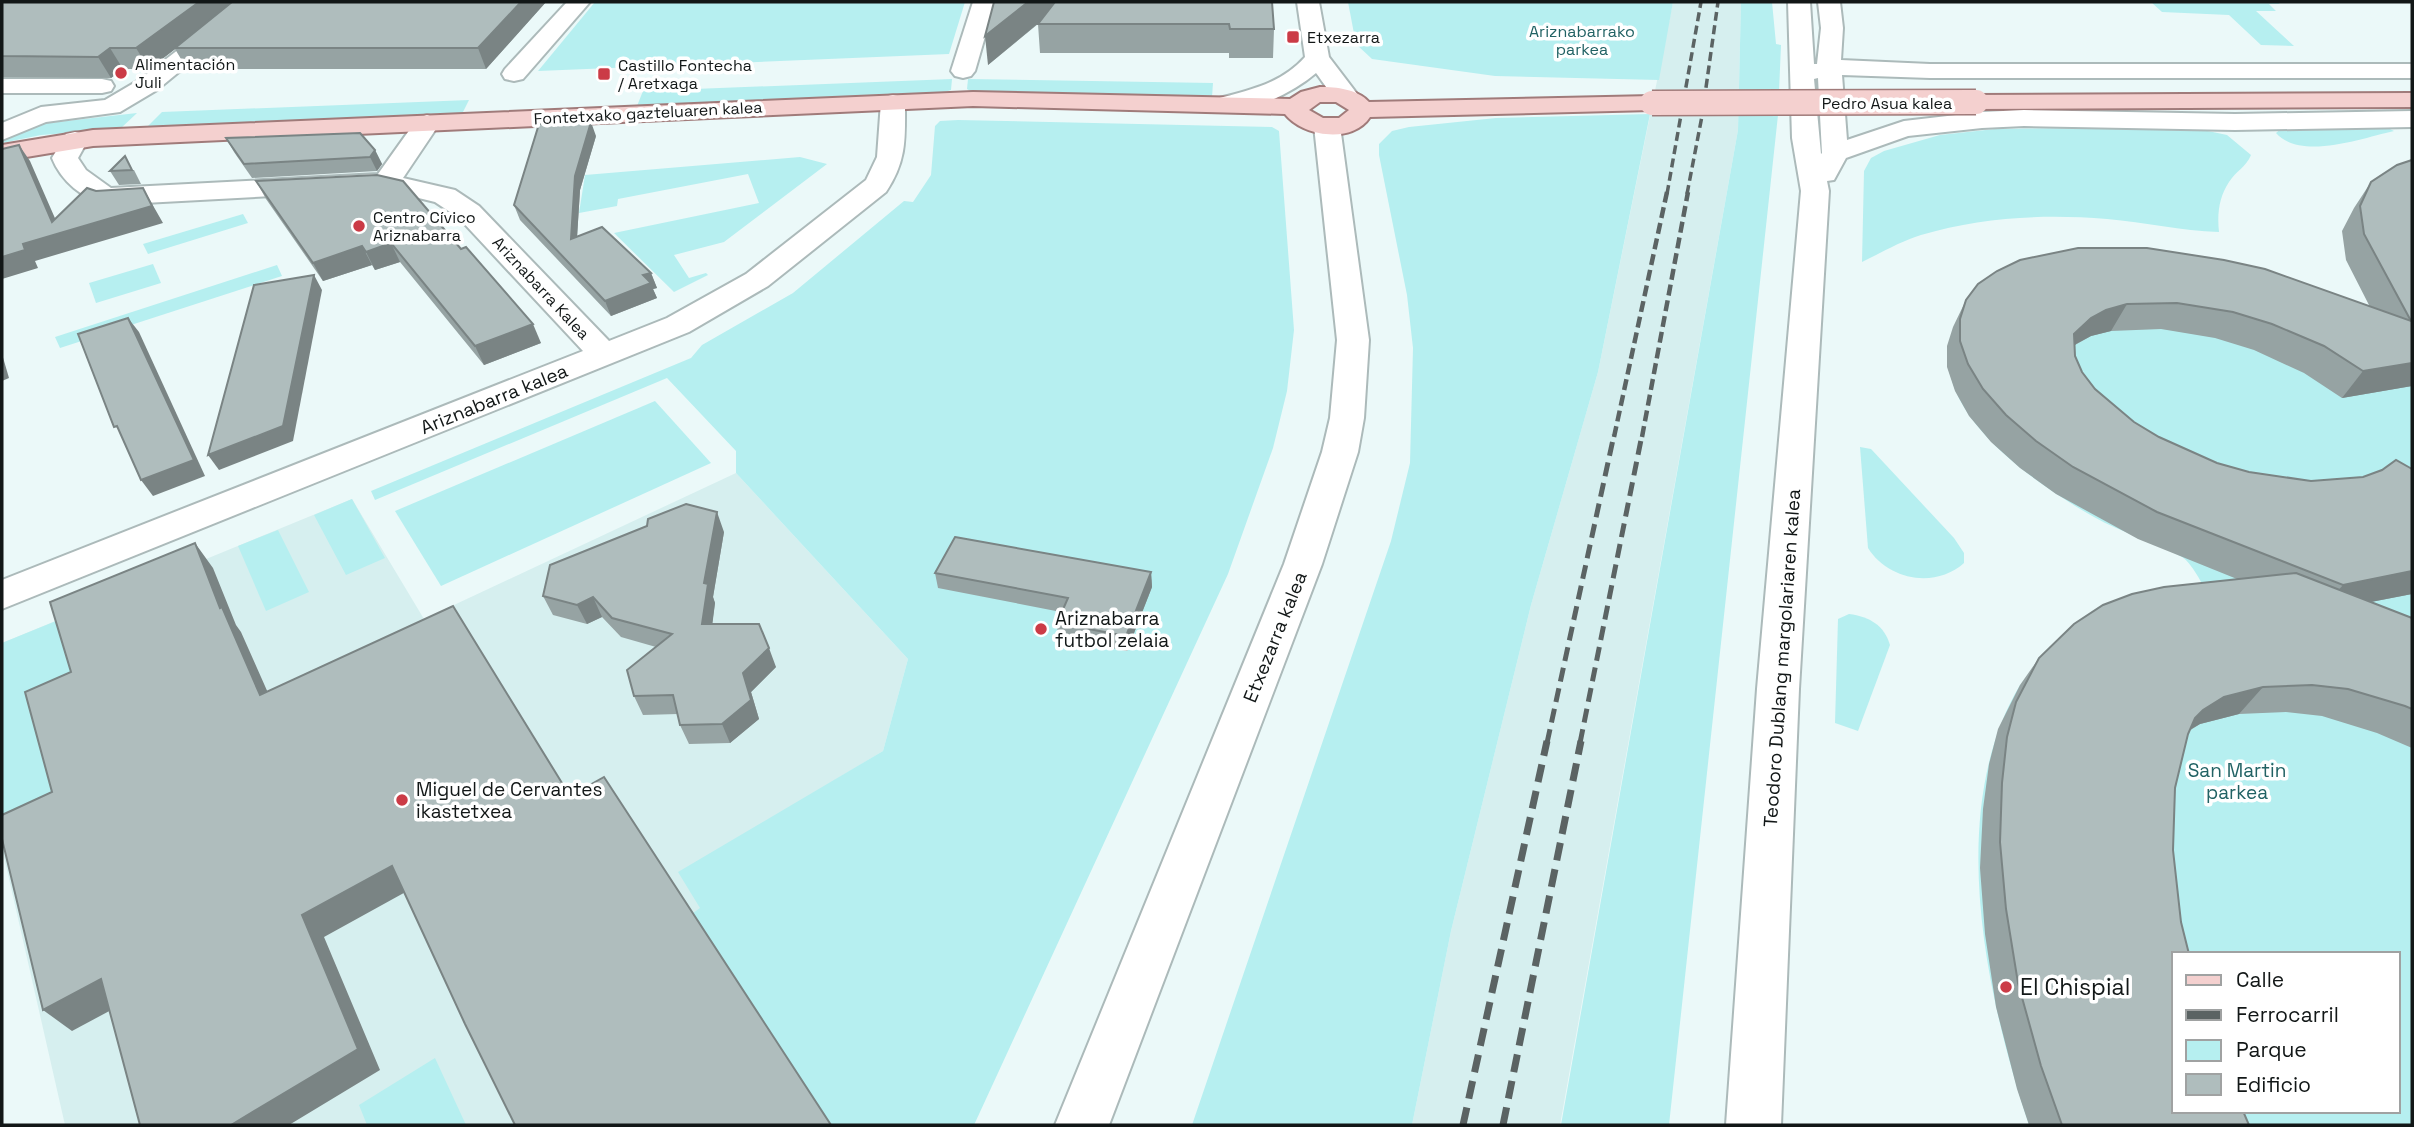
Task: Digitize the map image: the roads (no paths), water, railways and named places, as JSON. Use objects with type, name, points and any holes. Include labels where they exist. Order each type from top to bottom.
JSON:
[{"type":"main road","name":"Fontetxako gazteluaren kalea","points":[[2,153],[75,140],[973,99],[1328,108]]},
{"type":"main road","name":"Pedro Asua kalea","points":[[1328,108],[1652,103],[2412,100]]},
{"type":"street","points":[[2,132],[41,115],[148,85],[253,2]]},
{"type":"street","points":[[514,74],[579,2]]},
{"type":"street","points":[[963,71],[984,2]]},
{"type":"street","name":"Etxezarra kalea","points":[[1082,1125],[1303,564],[1340,452],[1347,418],[1353,340],[1328,108],[1313,63],[1308,2]]},
{"type":"street","name":"Teodoro Dublang margolariaren kalea","points":[[1753,1125],[1777,689],[1815,191],[1804,138],[1804,74],[1799,2]]},
{"type":"street","points":[[1829,2],[1835,153]]},
{"type":"street","name":"Pedro Asua kalea","points":[[1804,74],[1830,55],[1930,71],[2405,69]]},
{"type":"street","points":[[1225,104],[1280,88],[1313,63]]},
{"type":"street","name":"Etxezarra kalea","points":[[1313,63],[1328,108]]},
{"type":"street","points":[[2,86],[106,97]]},
{"type":"street","name":"Ariznabarra kalea","points":[[2,595],[678,325],[734,295],[757,280],[876,186],[887,173],[891,160],[893,102]]},
{"type":"street","name":"Pedro Asua kalea","points":[[1835,153],[1904,129],[1982,120],[2024,118],[2235,122],[2412,119]]},
{"type":"street","points":[[386,182],[427,123]]},
{"type":"street","name":"Ariznabarra Kalea","points":[[75,140],[65,158],[68,165],[95,191],[107,197],[386,182],[417,187],[460,203],[604,355]]},
{"type":"street","name":"Teodoro Dublang margolariaren kalea","points":[[1815,191],[1835,153]]},
{"type":"railway","points":[[1667,194],[1701,2]]},
{"type":"railway","points":[[1687,194],[1702,116],[1718,2]]},
{"type":"railway","points":[[1614,437],[1667,192]]},
{"type":"railway","points":[[1642,437],[1688,192]]},
{"type":"railway","points":[[1547,743],[1614,435]]},
{"type":"railway","points":[[1580,743],[1642,435]]},
{"type":"railway","points":[[1463,1125],[1547,741]]},
{"type":"railway","points":[[1503,1125],[1581,741]]},
{"type":"place","name":"Etxezarra","points":[[1293,37]]},
{"type":"place","name":"Alimentación Juli","points":[[121,73]]},
{"type":"place","name":"Castillo Fontecha / Aretxaga","points":[[604,74]]},
{"type":"place","name":"Centro Cívico Ariznabarra","points":[[359,226]]},
{"type":"place","name":"Ariznabarra futbol zelaia","points":[[1041,629]]},
{"type":"place","name":"Miguel de Cervantes ikastetxea","points":[[402,800]]},
{"type":"place","name":"El Chispial","points":[[2006,987]]},
{"type":"park label","name":"Ariznabarrako parkea","points":[[1582,40]]},
{"type":"park label","name":"San Martin parkea","points":[[2237,781]]}]
